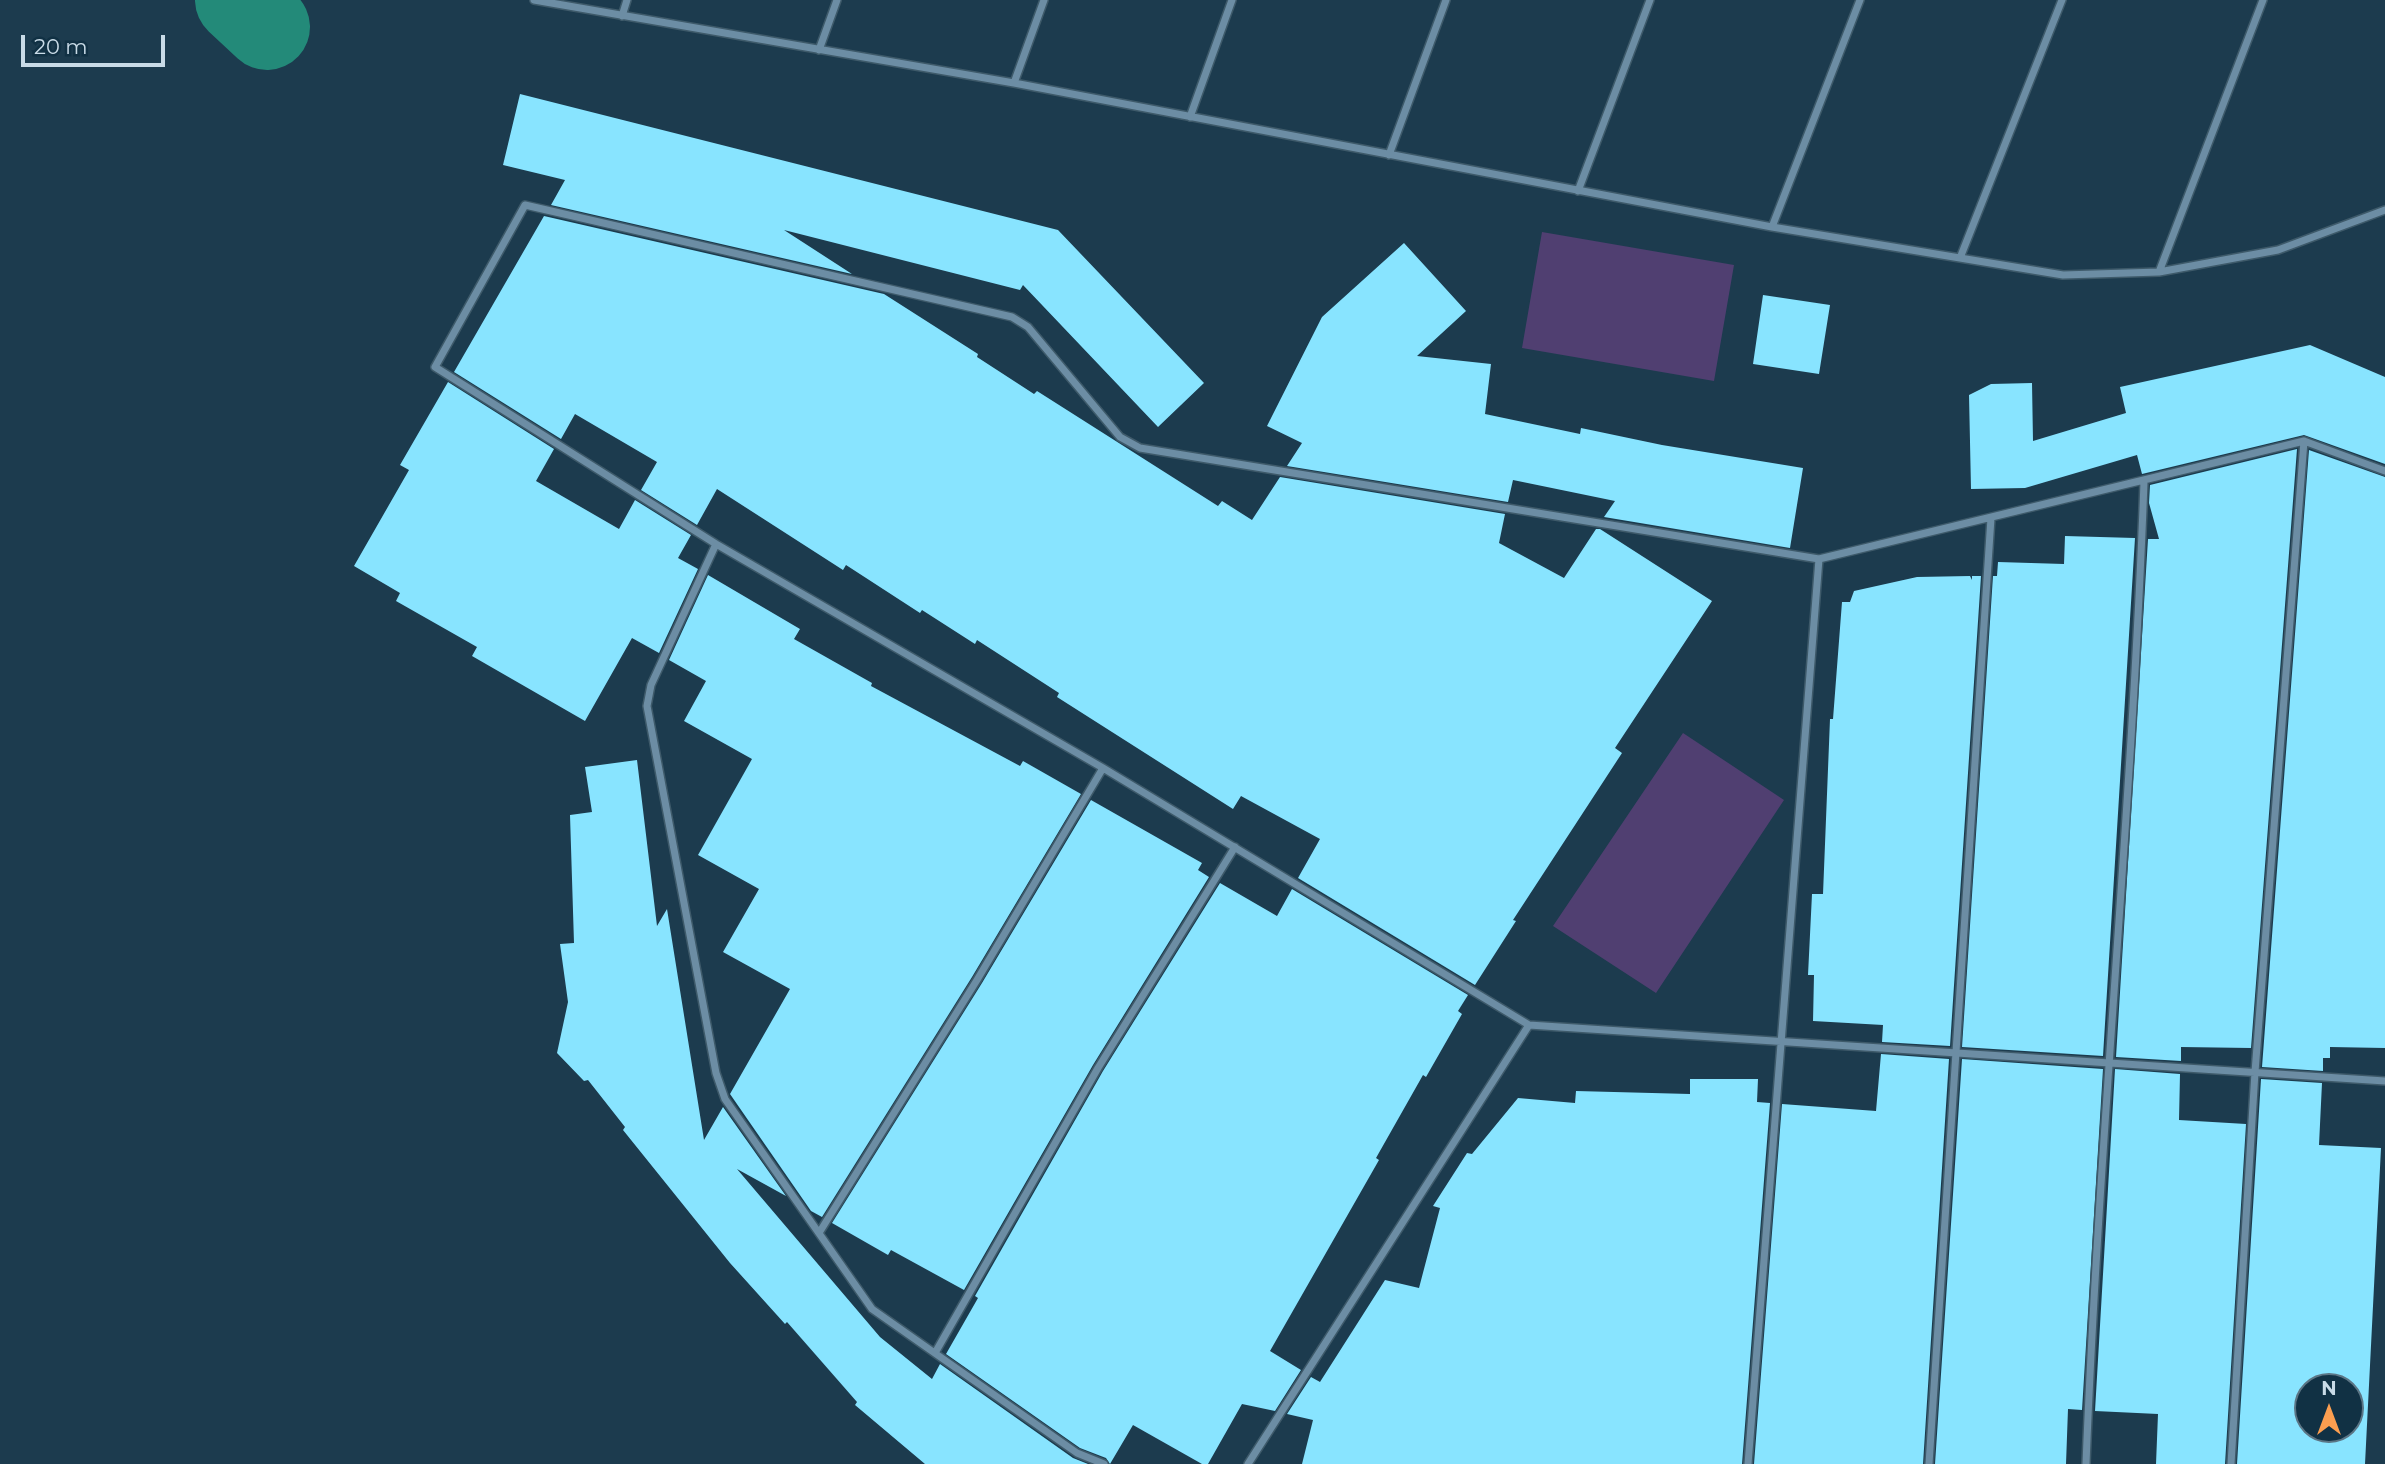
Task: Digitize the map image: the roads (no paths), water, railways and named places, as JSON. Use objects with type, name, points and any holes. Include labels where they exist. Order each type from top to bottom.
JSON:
[{"type":"street","points":[[534,0],[1014,83],[1772,227],[2063,275],[2159,272],[2278,250],[2385,210]]},
{"type":"street","points":[[622,16],[627,0]]},
{"type":"street","points":[[819,50],[838,0]]},
{"type":"street","points":[[1014,83],[1044,0]]},
{"type":"street","points":[[1190,117],[1232,0]]},
{"type":"street","points":[[1389,155],[1446,0]]},
{"type":"street","points":[[1578,191],[1650,0]]},
{"type":"street","points":[[1772,227],[1860,0]]},
{"type":"street","points":[[1961,258],[2062,0]]},
{"type":"street","points":[[2159,272],[2263,0]]},
{"type":"street","points":[[2385,471],[2304,441],[1819,559],[1140,447],[1120,437],[1028,327],[1013,317],[525,205],[435,367],[716,544],[1103,768],[1530,1025],[2385,1081]]},
{"type":"street","points":[[2231,1464],[2255,1072],[2304,441]]},
{"type":"street","points":[[2086,1464],[2091,1327],[2111,1063],[2144,482]]},
{"type":"street","points":[[1929,1464],[1992,518]]},
{"type":"street","points":[[716,544],[651,685],[647,706],[716,1073],[725,1099],[872,1309],[1077,1452],[1104,1464]]},
{"type":"street","points":[[1748,1464],[1819,559]]},
{"type":"street","points":[[819,1233],[977,980],[1103,768]]},
{"type":"street","points":[[935,1353],[1098,1068],[1235,847]]},
{"type":"street","points":[[1248,1464],[1530,1025]]},
{"type":"waterway","points":[[238,0],[267,27]]}]
